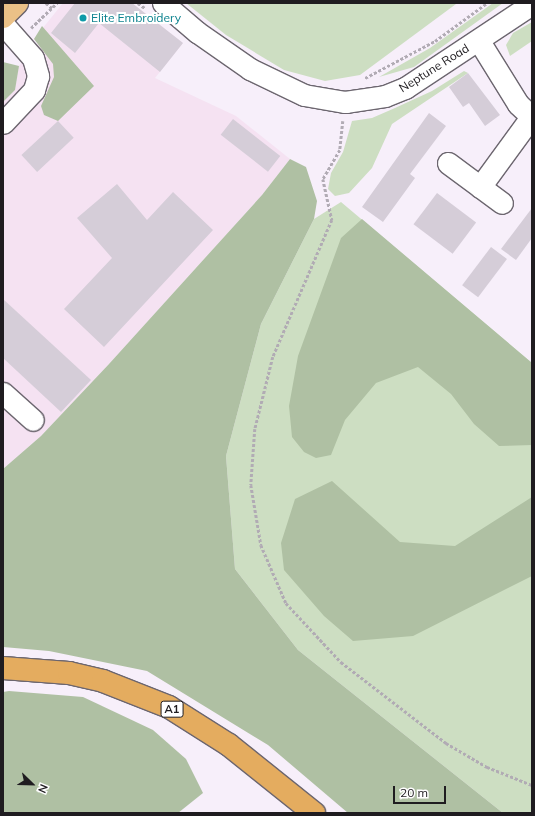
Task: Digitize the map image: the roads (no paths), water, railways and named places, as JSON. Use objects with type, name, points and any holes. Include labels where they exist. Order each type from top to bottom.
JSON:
[{"type":"highway","name":"A1","points":[[3,668],[69,673],[103,681],[169,707],[229,745],[314,813]]},
{"type":"main road","points":[[3,17],[17,3]]},
{"type":"street","name":"Neptune Road","points":[[163,3],[197,32],[250,69],[304,95],[345,102],[385,96],[405,88],[479,41],[532,4]]},
{"type":"street","points":[[3,24],[33,58],[38,76],[34,90],[3,123]]},
{"type":"street","points":[[479,41],[518,104],[532,117],[480,187]]},
{"type":"street","points":[[448,163],[502,203]]},
{"type":"street","points":[[3,393],[33,420]]},
{"type":"place","name":"Elite Embroidery","points":[[83,18]]}]
